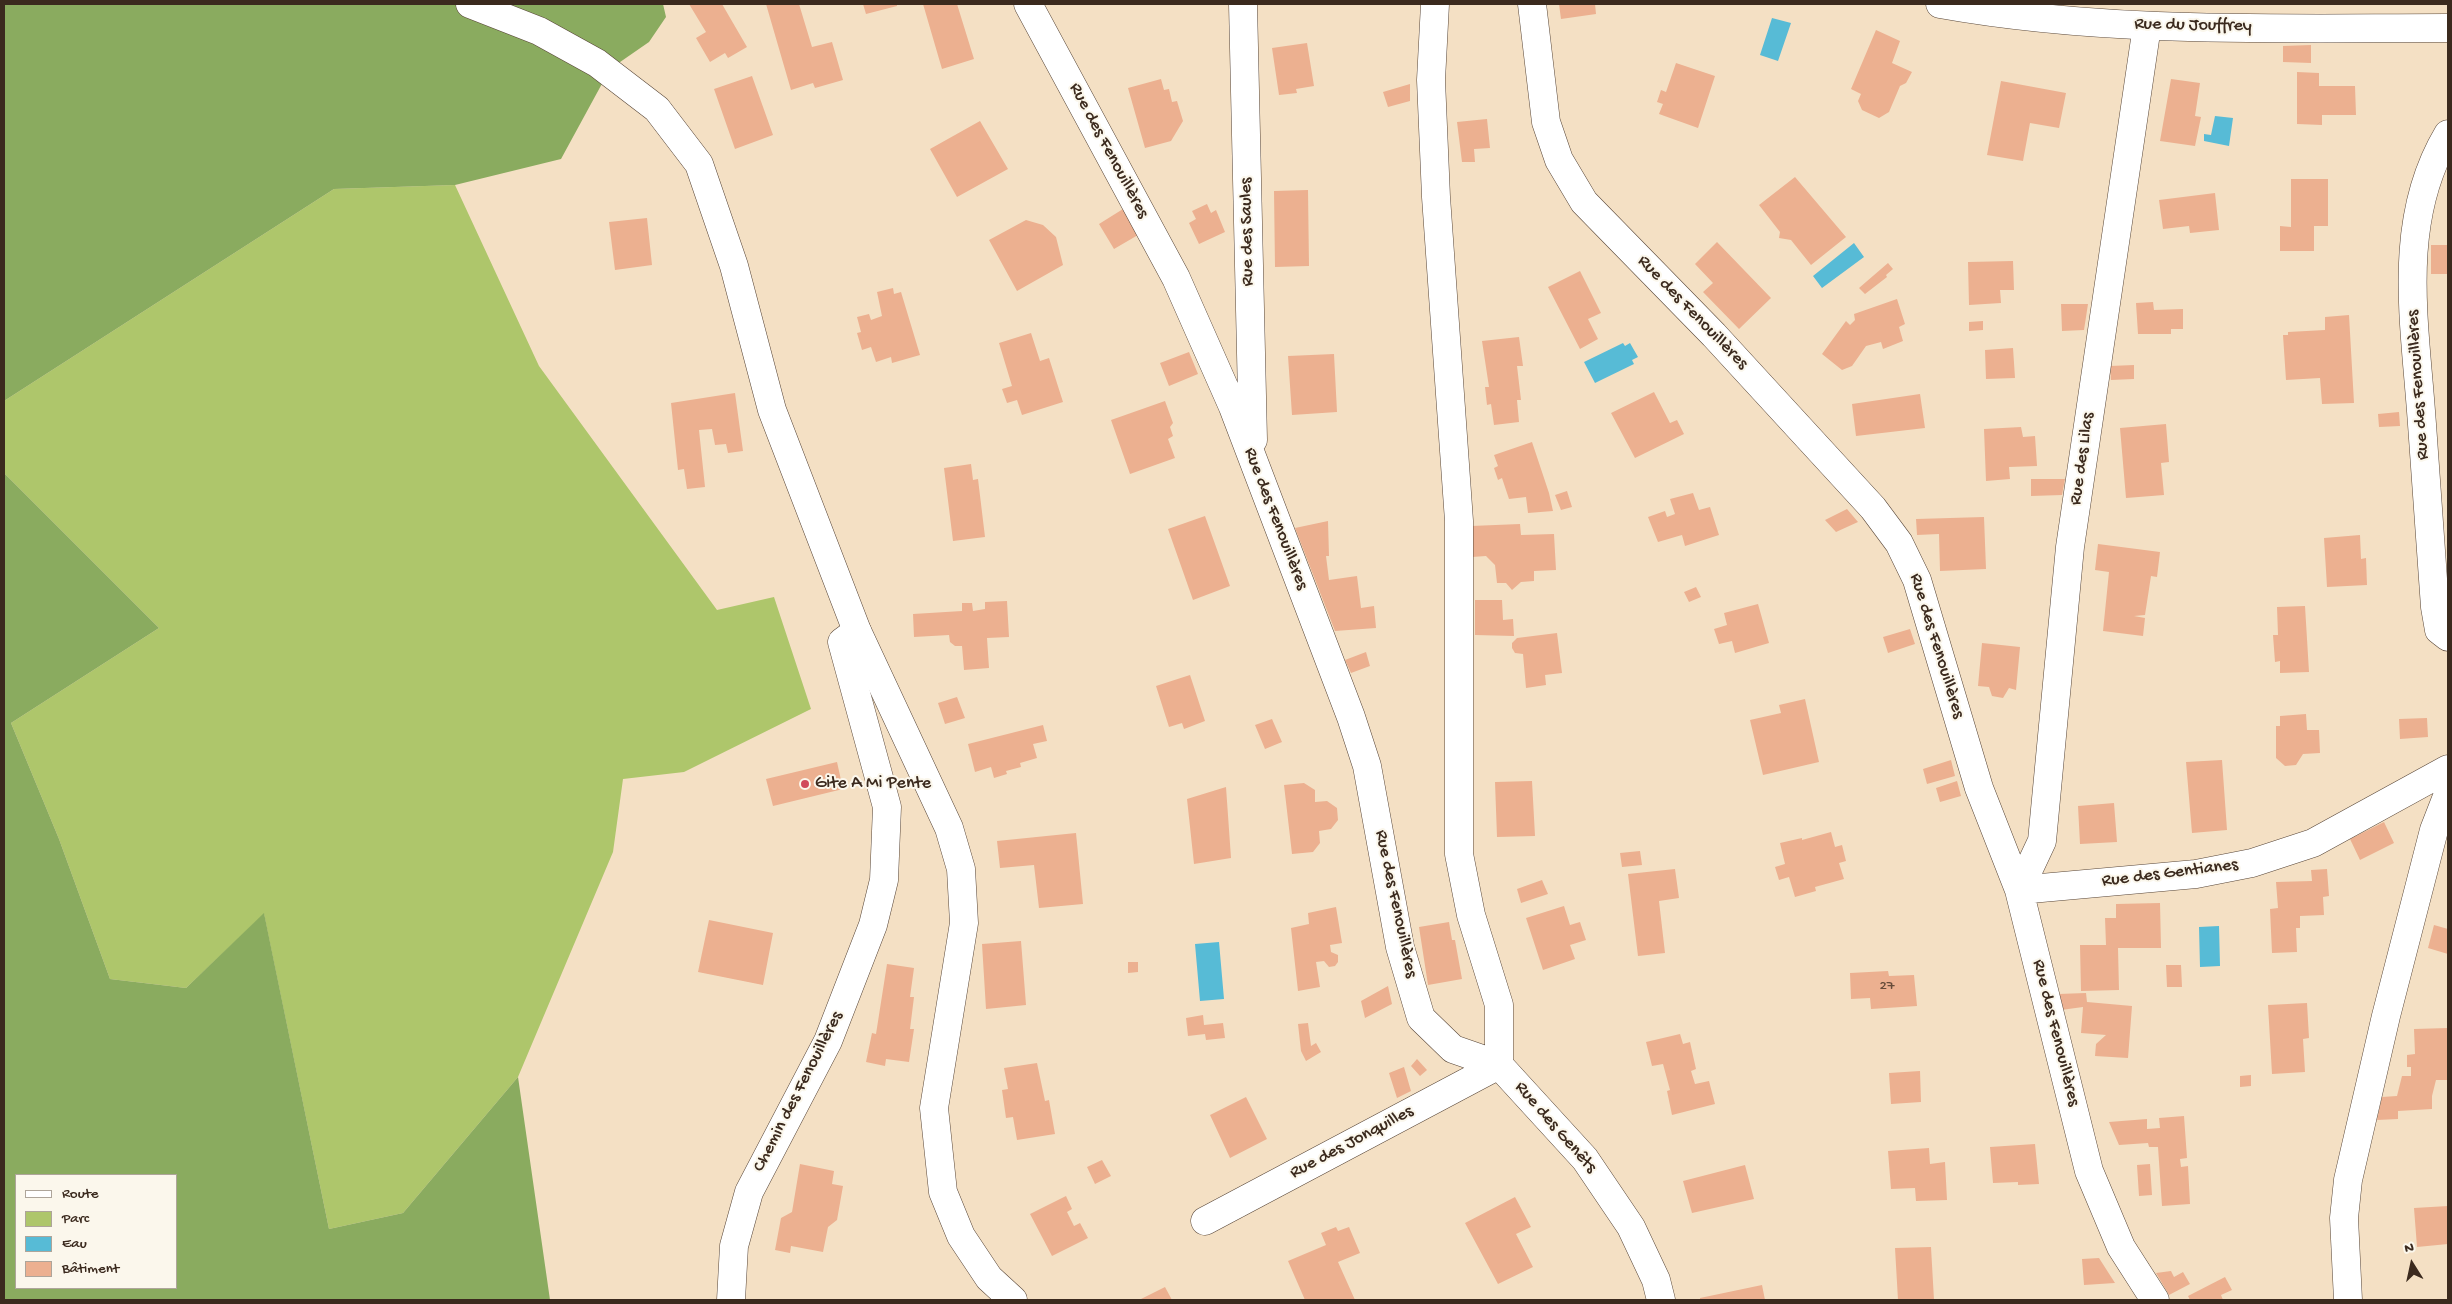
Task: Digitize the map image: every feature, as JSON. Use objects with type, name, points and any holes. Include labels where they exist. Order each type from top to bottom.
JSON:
[{"type":"street","points":[[470,4],[547,35],[597,64],[656,109],[699,164],[734,266],[772,410],[857,631],[948,828],[961,869],[964,923],[934,1108],[942,1192],[961,1236],[989,1278],[1012,1300]]},
{"type":"street","name":"Rue des Fenouillères","points":[[1028,4],[1176,278],[1233,407],[1351,717],[1367,766],[1400,947],[1421,1018],[1454,1049],[1499,1065]]},
{"type":"street","name":"Rue des Saules","points":[[1243,4],[1253,460]]},
{"type":"street","points":[[1435,4],[1431,80],[1436,197],[1459,521],[1459,854],[1471,915],[1499,1005],[1499,1065]]},
{"type":"street","name":"Rue des Fenouillères","points":[[1532,4],[1546,122],[1559,160],[1584,202],[1714,335],[1873,508],[1899,543],[1917,580],[1979,788],[2019,890],[2089,1172],[2121,1247],[2155,1300]]},
{"type":"street","name":"Rue du Jouffrey","points":[[1940,4],[2002,15],[2147,26],[2448,28]]},
{"type":"street","name":"Rue des Lilas","points":[[2019,890],[2042,841],[2070,547],[2147,26]]},
{"type":"street","name":"Rue des Fenouillères","points":[[2448,134],[2436,154],[2421,194],[2415,230],[2412,284],[2435,607],[2439,630],[2448,637]]},
{"type":"street","name":"Chemin des Fenouillères","points":[[732,1300],[734,1246],[749,1192],[828,1041],[874,925],[884,880],[887,807],[842,642],[857,631]]},
{"type":"street","name":"Rue des Gentianes","points":[[2019,890],[2196,874],[2252,862],[2313,843],[2448,769]]},
{"type":"street","points":[[2348,1300],[2344,1218],[2348,1180],[2388,1007],[2434,830],[2448,794]]},
{"type":"street","name":"Rue des Jonquilles","points":[[1205,1221],[1499,1065]]},
{"type":"street","name":"Rue des Genêts","points":[[1499,1065],[1585,1159],[1631,1227],[1656,1280],[1661,1300]]},
{"type":"green space","points":[[4,4],[663,4],[666,17],[649,42],[610,69],[561,159],[455,185],[334,189],[4,401]]},
{"type":"green space","points":[[455,185],[539,366],[717,610],[774,597],[811,709],[684,772],[623,779],[613,852],[518,1077],[403,1213],[329,1229],[264,914],[186,988],[110,979],[59,839],[11,723],[159,628],[4,473],[4,401],[334,189]]},
{"type":"green space","points":[[4,473],[159,628],[11,723],[59,839],[110,979],[186,988],[264,913],[329,1229],[403,1213],[518,1077],[550,1300],[4,1300]]},
{"type":"water","points":[[1772,18],[1791,23],[1778,61],[1760,55]]},
{"type":"water","points":[[2215,116],[2233,118],[2229,146],[2204,141],[2204,134],[2211,135]]},
{"type":"water","points":[[1854,243],[1864,257],[1822,288],[1813,276]]},
{"type":"water","points":[[1623,343],[1625,346],[1630,343],[1638,357],[1632,360],[1634,364],[1595,383],[1584,362]]},
{"type":"water","points":[[2219,926],[2220,966],[2200,967],[2199,927]]},
{"type":"water","points":[[1219,942],[1224,999],[1200,1001],[1195,944]]},
{"type":"building","points":[[689,4],[722,4],[747,47],[728,58],[725,53],[710,62],[696,38],[706,32]]},
{"type":"building","points":[[766,4],[799,4],[812,47],[832,42],[843,80],[815,88],[813,83],[791,90]]},
{"type":"building","points":[[863,4],[897,4],[897,6],[866,14]]},
{"type":"building","points":[[923,4],[957,4],[974,59],[942,69]]},
{"type":"building","points":[[1559,4],[1595,4],[1596,14],[1561,19]]},
{"type":"building","points":[[1876,30],[1900,41],[1892,63],[1912,72],[1906,83],[1900,86],[1889,112],[1879,118],[1862,110],[1858,101],[1861,94],[1851,89]]},
{"type":"building","points":[[1307,43],[1314,86],[1296,89],[1297,93],[1279,95],[1272,48]]},
{"type":"building","points":[[2311,45],[2311,63],[2283,62],[2283,46]]},
{"type":"building","points":[[1676,63],[1715,76],[1698,128],[1659,114],[1663,104],[1657,102],[1661,90],[1666,92]]},
{"type":"building","points":[[2297,72],[2319,73],[2319,86],[2355,86],[2356,115],[2322,115],[2322,125],[2297,124]]},
{"type":"building","points":[[752,76],[773,135],[735,149],[714,89]]},
{"type":"building","points":[[1161,79],[1164,90],[1169,89],[1172,102],[1177,101],[1183,121],[1171,141],[1145,148],[1128,88]]},
{"type":"building","points":[[2171,79],[2200,83],[2195,116],[2201,117],[2195,146],[2160,141]]},
{"type":"building","points":[[2001,81],[2066,93],[2059,128],[2030,123],[2023,161],[1987,155]]},
{"type":"building","points":[[1410,84],[1410,101],[1388,107],[1383,92]]},
{"type":"building","points":[[1487,119],[1490,148],[1474,149],[1475,162],[1462,162],[1457,122]]},
{"type":"building","points":[[980,121],[1008,169],[957,197],[930,149]]},
{"type":"building","points":[[1795,177],[1846,237],[1811,265],[1791,240],[1779,238],[1780,232],[1759,205]]},
{"type":"building","points":[[2291,179],[2328,179],[2328,226],[2314,226],[2314,251],[2280,251],[2280,226],[2291,227]]},
{"type":"building","points":[[1308,190],[1309,266],[1275,267],[1274,191]]},
{"type":"building","points":[[2215,193],[2219,230],[2190,233],[2189,226],[2163,229],[2159,200]]},
{"type":"building","points":[[1207,204],[1211,213],[1216,210],[1225,232],[1199,244],[1189,223],[1196,219],[1192,211]]},
{"type":"building","points":[[1123,209],[1138,235],[1114,249],[1099,224]]},
{"type":"building","points":[[647,218],[652,265],[615,270],[609,222]]},
{"type":"building","points":[[1026,220],[1043,225],[1056,237],[1063,265],[1017,291],[989,240]]},
{"type":"building","points":[[1717,242],[1771,298],[1739,329],[1703,292],[1713,283],[1695,264]]},
{"type":"building","points":[[2431,245],[2448,245],[2448,274],[2431,274]]},
{"type":"building","points":[[2013,261],[2014,290],[2000,290],[2001,303],[1969,305],[1968,262]]},
{"type":"building","points":[[1888,263],[1893,269],[1886,275],[1887,277],[1865,294],[1859,288]]},
{"type":"building","points":[[1580,271],[1601,313],[1588,319],[1598,339],[1580,349],[1548,287]]},
{"type":"building","points":[[893,288],[894,294],[901,292],[920,355],[892,363],[891,357],[876,362],[871,347],[862,350],[857,333],[861,332],[857,317],[869,314],[871,320],[882,316],[877,292]]},
{"type":"building","points":[[1897,299],[1905,324],[1899,327],[1903,341],[1883,349],[1881,342],[1866,346],[1852,366],[1842,370],[1822,354],[1846,321],[1850,325],[1855,320],[1854,314]]},
{"type":"building","points":[[2153,302],[2154,310],[2183,309],[2183,329],[2171,329],[2171,334],[2138,334],[2136,303]]},
{"type":"building","points":[[2061,304],[2088,304],[2084,330],[2062,331]]},
{"type":"building","points":[[2349,315],[2354,403],[2322,404],[2320,378],[2286,380],[2283,335],[2288,335],[2288,332],[2325,330],[2325,317]]},
{"type":"building","points":[[1983,321],[1983,330],[1969,331],[1969,322]]},
{"type":"building","points":[[1031,333],[1040,361],[1049,358],[1063,402],[1022,415],[1017,400],[1007,403],[1002,389],[1012,386],[999,343]]},
{"type":"building","points":[[1519,337],[1523,366],[1517,366],[1521,400],[1517,400],[1519,422],[1494,425],[1491,404],[1487,405],[1485,387],[1489,387],[1482,341]]},
{"type":"building","points":[[2013,348],[2015,378],[1986,379],[1985,350]]},
{"type":"building","points":[[1189,352],[1198,374],[1169,386],[1160,363]]},
{"type":"building","points":[[1334,354],[1337,412],[1292,415],[1288,356]]},
{"type":"building","points":[[2134,365],[2134,379],[2111,380],[2110,366]]},
{"type":"building","points":[[1654,392],[1670,423],[1677,420],[1684,434],[1635,458],[1611,413]]},
{"type":"building","points":[[735,393],[743,451],[728,453],[726,444],[715,445],[712,429],[699,430],[705,487],[687,489],[684,469],[678,470],[671,403]]},
{"type":"building","points":[[1920,394],[1925,428],[1856,436],[1852,404]]},
{"type":"building","points":[[1165,401],[1173,423],[1170,427],[1173,436],[1168,439],[1175,458],[1130,474],[1111,420]]},
{"type":"building","points":[[2399,412],[2400,426],[2379,427],[2378,414]]},
{"type":"building","points":[[2166,424],[2169,462],[2161,463],[2164,495],[2126,498],[2120,428]]},
{"type":"building","points":[[2021,427],[2023,437],[2035,436],[2037,466],[2009,467],[2010,479],[1986,481],[1984,429]]},
{"type":"building","points":[[1532,442],[1553,511],[1528,513],[1526,497],[1509,499],[1502,478],[1498,480],[1494,468],[1498,466],[1494,455]]},
{"type":"building","points":[[971,464],[973,480],[978,479],[985,537],[953,541],[944,468]]},
{"type":"building","points":[[2031,479],[2065,479],[2062,495],[2031,496]]},
{"type":"building","points":[[1567,491],[1572,507],[1561,510],[1555,495]]},
{"type":"building","points":[[1693,493],[1699,510],[1710,507],[1719,535],[1685,546],[1682,535],[1658,542],[1648,517],[1665,511],[1667,517],[1675,514],[1670,499]]},
{"type":"building","points":[[1847,509],[1858,522],[1836,532],[1825,520]]},
{"type":"building","points":[[1205,516],[1230,586],[1193,600],[1168,529]]},
{"type":"building","points":[[1984,517],[1986,569],[1940,571],[1939,534],[1917,535],[1916,519]]},
{"type":"building","points":[[1328,521],[1329,556],[1326,556],[1329,580],[1357,576],[1361,608],[1374,606],[1376,628],[1335,631],[1295,528]]},
{"type":"building","points":[[1520,524],[1521,535],[1554,534],[1556,570],[1534,571],[1534,581],[1521,582],[1512,590],[1506,583],[1497,583],[1495,565],[1486,556],[1472,557],[1471,526]]},
{"type":"building","points":[[2360,535],[2361,559],[2366,558],[2367,585],[2327,587],[2324,538]]},
{"type":"building","points":[[2098,544],[2160,552],[2157,577],[2151,576],[2145,615],[2134,616],[2145,618],[2143,636],[2103,631],[2109,572],[2095,570]]},
{"type":"building","points":[[1696,587],[1701,597],[1689,602],[1684,592]]},
{"type":"building","points":[[1475,600],[1502,600],[1503,620],[1513,619],[1514,636],[1475,635]]},
{"type":"building","points":[[1007,601],[1009,637],[987,638],[989,668],[964,670],[962,646],[955,646],[950,642],[949,635],[914,637],[913,614],[962,611],[962,603],[972,603],[973,611],[985,609],[985,602]]},
{"type":"building","points":[[1758,604],[1769,643],[1735,653],[1732,641],[1719,644],[1714,629],[1727,625],[1724,613]]},
{"type":"building","points":[[2305,606],[2309,672],[2280,673],[2280,661],[2275,662],[2273,635],[2278,635],[2277,607]]},
{"type":"building","points":[[1910,629],[1915,644],[1888,653],[1883,637]]},
{"type":"building","points":[[1557,633],[1562,673],[1545,675],[1546,685],[1526,688],[1523,654],[1515,653],[1512,643],[1517,638]]},
{"type":"building","points":[[1982,643],[2020,647],[2016,690],[2009,688],[2003,698],[1992,696],[1989,687],[1978,686]]},
{"type":"building","points":[[1366,652],[1370,666],[1351,673],[1345,660]]},
{"type":"building","points":[[1190,675],[1205,721],[1184,729],[1182,723],[1169,727],[1156,686]]},
{"type":"building","points":[[957,697],[965,718],[945,724],[938,703]]},
{"type":"building","points":[[1805,699],[1819,762],[1763,775],[1750,720],[1781,713],[1779,705]]},
{"type":"building","points":[[2306,714],[2307,730],[2319,730],[2320,753],[2303,754],[2296,765],[2285,766],[2276,758],[2276,726],[2280,726],[2280,716]]},
{"type":"building","points":[[2427,718],[2428,737],[2400,739],[2399,719]]},
{"type":"building","points":[[1272,719],[1282,742],[1265,749],[1255,725]]},
{"type":"building","points":[[1043,725],[1047,741],[1033,744],[1037,758],[1020,763],[1021,767],[1006,771],[1007,774],[994,778],[991,767],[975,772],[968,744]]},
{"type":"building","points":[[1951,760],[1955,776],[1927,784],[1923,769]]},
{"type":"building","points":[[2222,760],[2227,830],[2192,833],[2186,762]]},
{"type":"building","name":"Gite A Mi Pente","points":[[837,762],[843,789],[773,806],[766,779]]},
{"type":"building","points":[[1532,781],[1535,836],[1497,837],[1495,782]]},
{"type":"building","points":[[1957,781],[1961,796],[1940,802],[1936,788]]},
{"type":"building","points":[[1304,783],[1315,790],[1315,802],[1327,801],[1337,808],[1338,820],[1331,829],[1319,831],[1320,843],[1313,852],[1292,854],[1284,785]]},
{"type":"building","points":[[1226,787],[1231,858],[1194,864],[1187,799]]},
{"type":"building","points":[[2114,803],[2117,842],[2080,844],[2078,806]]},
{"type":"building","points":[[2384,822],[2394,843],[2360,860],[2350,839]]},
{"type":"building","points":[[1831,832],[1835,847],[1842,845],[1846,861],[1839,863],[1844,879],[1815,887],[1816,891],[1795,897],[1789,877],[1779,880],[1775,867],[1785,864],[1780,843],[1802,838],[1802,840]]},
{"type":"building","points":[[1076,833],[1083,904],[1039,908],[1034,865],[1000,868],[997,841]]},
{"type":"building","points":[[1640,851],[1642,865],[1622,867],[1620,853]]},
{"type":"building","points":[[1675,869],[1679,898],[1659,901],[1665,953],[1638,956],[1628,874]]},
{"type":"building","points":[[2327,869],[2329,896],[2323,897],[2324,915],[2300,916],[2300,928],[2296,928],[2297,952],[2272,953],[2270,909],[2278,908],[2276,882],[2312,881],[2311,870]]},
{"type":"building","points":[[1542,880],[1548,894],[1521,903],[1517,889]]},
{"type":"building","points":[[2160,903],[2161,948],[2118,948],[2119,990],[2081,991],[2080,945],[2106,945],[2105,918],[2116,918],[2116,904]]},
{"type":"building","points":[[1564,906],[1570,925],[1580,922],[1586,940],[1570,945],[1575,959],[1543,970],[1526,918]]},
{"type":"building","points":[[1336,907],[1342,943],[1330,945],[1331,952],[1338,955],[1338,962],[1335,966],[1329,967],[1324,961],[1316,962],[1320,987],[1298,991],[1291,928],[1309,924],[1308,913]]},
{"type":"building","points":[[709,920],[773,933],[763,985],[698,972]]},
{"type":"building","points":[[1449,922],[1452,940],[1455,940],[1462,979],[1428,985],[1419,927]]},
{"type":"building","points":[[2434,925],[2448,929],[2448,954],[2428,948]]},
{"type":"building","points":[[1021,941],[1026,1005],[986,1009],[982,944]]},
{"type":"building","points":[[1128,962],[1138,962],[1138,972],[1128,973]]},
{"type":"building","points":[[887,964],[914,968],[910,997],[914,997],[910,1029],[914,1029],[909,1062],[886,1059],[885,1066],[866,1062],[872,1033],[876,1034]]},
{"type":"building","points":[[2166,965],[2181,965],[2182,987],[2167,987]]},
{"type":"building","points":[[1888,971],[1889,976],[1914,975],[1917,1006],[1871,1009],[1870,998],[1851,999],[1850,973]]},
{"type":"building","points":[[1388,986],[1392,1004],[1365,1018],[1361,1001]]},
{"type":"building","points":[[2086,993],[2087,1002],[2132,1006],[2128,1058],[2095,1056],[2096,1044],[2106,1035],[2081,1033],[2083,1007],[2061,1010],[2058,994]]},
{"type":"building","points":[[2307,1003],[2309,1038],[2303,1039],[2305,1072],[2272,1074],[2268,1005]]},
{"type":"building","points":[[1203,1015],[1204,1025],[1223,1023],[1225,1038],[1206,1040],[1205,1034],[1188,1036],[1186,1018]]},
{"type":"building","points":[[1308,1023],[1311,1046],[1316,1043],[1321,1052],[1306,1061],[1301,1051],[1298,1024]]},
{"type":"building","points":[[2448,1028],[2448,1080],[2436,1080],[2432,1096],[2432,1109],[2398,1111],[2398,1119],[2377,1120],[2382,1097],[2397,1096],[2402,1076],[2411,1076],[2411,1067],[2407,1067],[2407,1055],[2415,1054],[2414,1029]]},
{"type":"building","points":[[1680,1034],[1683,1044],[1690,1042],[1696,1069],[1691,1071],[1695,1084],[1709,1081],[1715,1104],[1672,1115],[1667,1091],[1670,1090],[1663,1064],[1652,1066],[1646,1042]]},
{"type":"building","points":[[1417,1059],[1427,1070],[1420,1076],[1411,1066]]},
{"type":"building","points":[[1037,1063],[1045,1101],[1049,1100],[1055,1134],[1017,1140],[1013,1117],[1006,1118],[1002,1090],[1008,1089],[1004,1068]]},
{"type":"building","points":[[1404,1067],[1411,1091],[1397,1098],[1389,1073]]},
{"type":"building","points":[[1920,1071],[1921,1102],[1891,1104],[1889,1073]]},
{"type":"building","points":[[2251,1075],[2251,1086],[2240,1087],[2240,1076]]},
{"type":"building","points":[[1246,1097],[1267,1139],[1230,1158],[1210,1115]]},
{"type":"building","points":[[2184,1116],[2187,1158],[2180,1159],[2181,1167],[2188,1166],[2190,1204],[2162,1206],[2158,1147],[2149,1147],[2148,1143],[2119,1145],[2109,1122],[2147,1119],[2147,1129],[2160,1128],[2159,1118]]},
{"type":"building","points":[[2035,1144],[2039,1184],[2018,1185],[2018,1182],[1993,1183],[1990,1147]]},
{"type":"building","points":[[1929,1148],[1930,1164],[1945,1162],[1947,1200],[1916,1201],[1915,1188],[1891,1189],[1888,1151]]},
{"type":"building","points":[[1102,1160],[1111,1176],[1095,1184],[1087,1167]]},
{"type":"building","points":[[800,1164],[834,1171],[832,1184],[843,1186],[837,1220],[828,1227],[823,1252],[791,1246],[790,1253],[775,1250],[781,1218],[792,1212]]},
{"type":"building","points":[[2150,1164],[2152,1195],[2139,1196],[2137,1165]]},
{"type":"building","points":[[1745,1165],[1754,1199],[1692,1213],[1683,1181]]},
{"type":"building","points":[[1066,1196],[1072,1209],[1067,1212],[1074,1226],[1080,1223],[1088,1238],[1052,1256],[1030,1214]]},
{"type":"building","points":[[1515,1197],[1531,1227],[1516,1234],[1533,1267],[1498,1284],[1465,1223]]},
{"type":"building","points":[[2448,1206],[2448,1244],[2417,1247],[2414,1208]]},
{"type":"building","points":[[1336,1227],[1338,1231],[1349,1227],[1360,1253],[1338,1262],[1355,1300],[1305,1300],[1288,1261],[1326,1245],[1321,1233]]},
{"type":"building","points":[[1931,1247],[1934,1300],[1898,1300],[1895,1248]]},
{"type":"building","points":[[2099,1258],[2115,1283],[2084,1285],[2082,1259]]},
{"type":"building","points":[[2171,1271],[2174,1277],[2183,1272],[2190,1284],[2169,1295],[2156,1273]]},
{"type":"building","points":[[2225,1277],[2232,1290],[2221,1295],[2223,1300],[2190,1300],[2188,1296]]},
{"type":"building","points":[[1762,1285],[1765,1300],[1700,1300],[1700,1298]]},
{"type":"building","points":[[1165,1287],[1172,1300],[1139,1300]]},
{"type":"place","name":"Gite A Mi Pente","points":[[805,784]]}]
